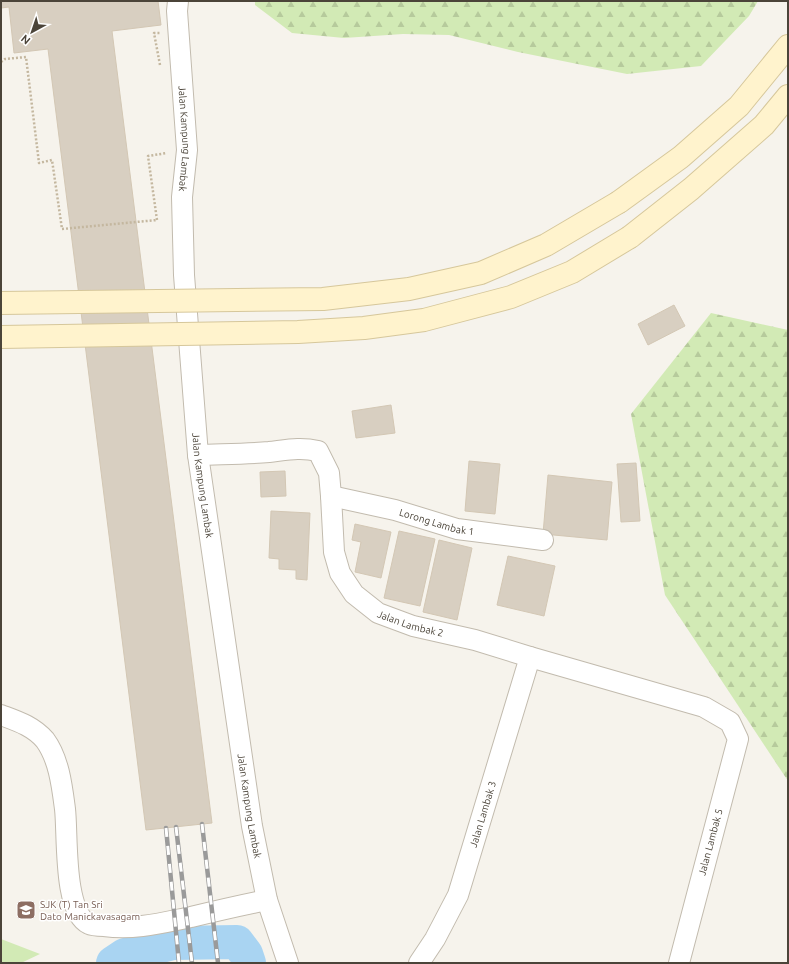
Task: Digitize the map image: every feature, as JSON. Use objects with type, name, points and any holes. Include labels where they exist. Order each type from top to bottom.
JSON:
[{"type":"main road","points":[[1,303],[323,299],[409,289],[481,273],[546,245],[619,202],[681,157],[739,106],[788,46]]},
{"type":"main road","points":[[1,336],[298,332],[364,328],[424,320],[511,297],[572,272],[630,237],[691,189],[759,130],[788,96]]},
{"type":"street","name":"Jalan Kampung Lambak","points":[[178,1],[177,11],[187,150],[182,197],[184,275],[198,455],[252,826],[267,900],[288,963]]},
{"type":"street","name":"Jalan Lambak 2","points":[[198,455],[269,452],[295,448],[318,451],[328,473],[331,496],[334,552],[340,573],[354,594],[378,613],[413,626],[475,640],[704,707],[730,722]]},
{"type":"street","name":"Lorong Lambak 1","points":[[331,496],[395,510],[457,529],[543,540]]},
{"type":"street","name":"Jalan Lambak 3","points":[[419,963],[435,939],[458,895],[530,657]]},
{"type":"street","points":[[1,715],[24,723],[34,730],[44,739],[56,761],[65,810],[70,886],[75,906],[80,917],[89,924],[117,928],[144,927],[267,900]]},
{"type":"street","name":"Jalan Lambak 5","points":[[679,963],[738,739],[730,722]]},
{"type":"street","points":[[686,934],[689,963]]},
{"type":"path","points":[[1,62],[5,58],[26,57],[39,163],[52,160],[62,229],[158,220],[148,156],[162,154]]},
{"type":"green space","points":[[255,1],[758,1],[749,16],[701,66],[627,74],[518,52],[449,35],[403,34],[344,38],[292,33],[255,5]]},
{"type":"green space","points":[[711,313],[788,330],[788,781],[665,595],[631,414]]},
{"type":"green space","points":[[1,939],[40,954],[21,963],[1,963]]},
{"type":"building","points":[[1,1],[158,1],[161,25],[112,31],[212,823],[146,830],[48,49],[14,53],[9,7],[1,8]]},
{"type":"building","points":[[674,305],[685,326],[648,345],[638,324]]},
{"type":"building","points":[[391,405],[395,433],[356,438],[352,411]]},
{"type":"building","points":[[469,461],[500,464],[495,514],[465,511]]},
{"type":"building","points":[[636,463],[640,521],[621,522],[617,464]]},
{"type":"building","points":[[285,471],[286,496],[261,497],[260,472]]},
{"type":"building","points":[[548,475],[612,482],[607,540],[543,534]]},
{"type":"building","points":[[271,511],[310,513],[307,580],[296,579],[296,570],[279,569],[279,559],[269,558]]},
{"type":"building","points":[[355,524],[391,532],[381,578],[355,572],[361,542],[352,540]]},
{"type":"building","points":[[399,531],[435,539],[420,606],[384,598]]},
{"type":"building","points":[[439,540],[472,548],[457,620],[423,612]]},
{"type":"building","points":[[508,556],[555,566],[544,616],[497,605]]},
{"type":"waterway","points":[[113,963],[125,955],[173,943],[237,942],[246,954],[249,963]]},
{"type":"railway","points":[[202,824],[218,963]]},
{"type":"railway","points":[[176,827],[192,963]]},
{"type":"railway","points":[[166,828],[179,963]]},
{"type":"place","name":"SJK (T) Tan Sri Dato Manickavasagam","points":[[26,910]]}]
